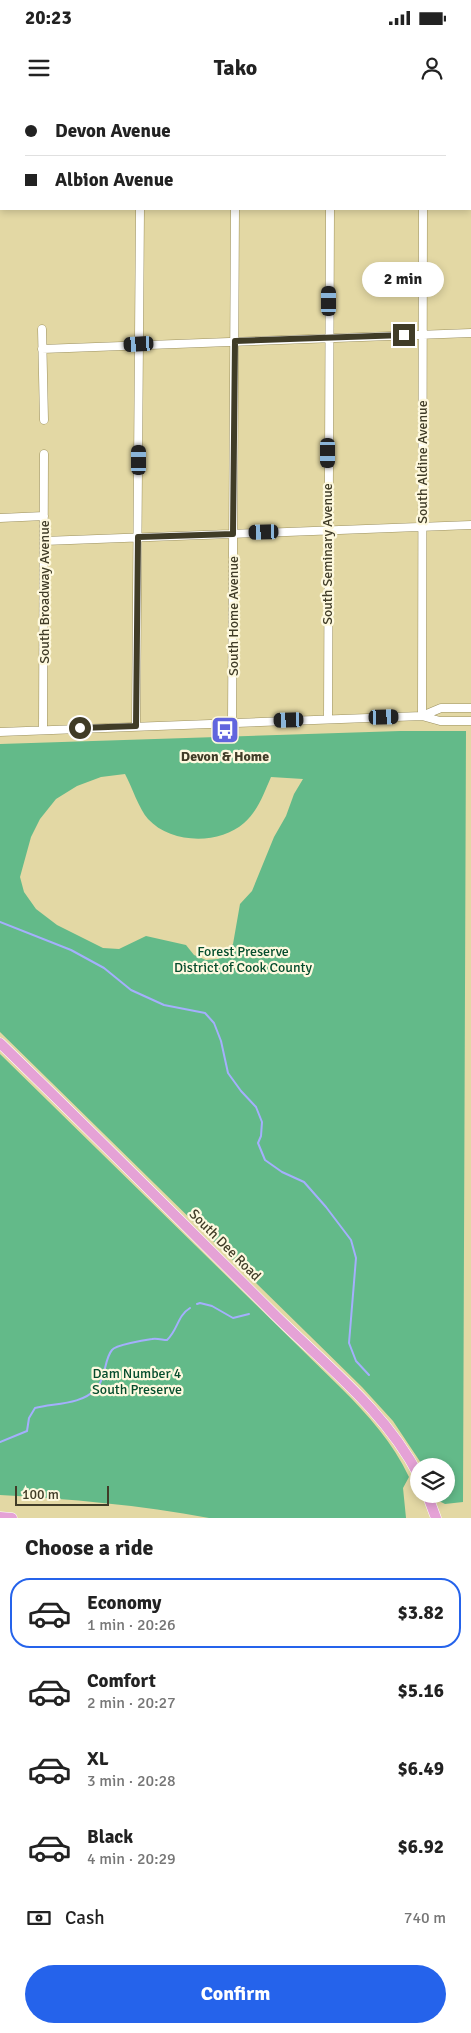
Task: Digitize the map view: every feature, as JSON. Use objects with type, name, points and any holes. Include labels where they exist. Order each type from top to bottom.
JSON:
[{"type":"main road","name":"South Dee Road","points":[[0,1043],[281,1321],[357,1393],[399,1444],[410,1462]]},
{"type":"main road","points":[[430,1503],[436,1518]]},
{"type":"main road","points":[[0,1517],[12,1518]]},
{"type":"street","points":[[136,726],[140,210]]},
{"type":"street","name":"South Home Avenue","points":[[232,723],[235,210]]},
{"type":"street","name":"South Seminary Avenue","points":[[328,719],[327,530],[330,210]]},
{"type":"street","name":"South Aldine Avenue","points":[[422,716],[423,210]]},
{"type":"street","points":[[42,329],[44,420]]},
{"type":"street","points":[[42,349],[471,333]]},
{"type":"street","name":"South Broadway Avenue","points":[[43,730],[44,454]]},
{"type":"street","points":[[0,518],[44,516]]},
{"type":"street","points":[[44,541],[471,525]]},
{"type":"street","points":[[422,716],[441,708],[471,708]]},
{"type":"street","points":[[0,732],[422,716],[440,721],[471,721]]},
{"type":"green space","name":"Forest Preserve District of Cook County","points":[[400,731],[466,731],[463,1502],[455,1503],[455,1458],[418,1458],[393,1421],[362,1387],[0,1032],[0,744]],"holes":[[[125,774],[148,819],[169,833],[195,839],[209,838],[234,830],[244,823],[257,807],[271,777],[303,779],[274,837],[252,891],[240,904],[233,944],[218,959],[206,960],[194,955],[186,945],[146,936],[119,949],[103,948],[57,925],[36,909],[24,892],[20,877],[31,837],[40,819],[56,799],[77,786],[101,777]]]},
{"type":"green space","name":"Dam Number 4 South Preserve","points":[[0,1054],[342,1389],[370,1419],[388,1441],[409,1477],[403,1488],[406,1518],[209,1518],[105,1503],[0,1495]]},
{"type":"waterway","points":[[0,922],[71,950],[104,968],[131,990],[164,1005],[205,1013],[214,1023],[221,1041],[228,1073],[256,1107],[262,1122],[261,1136],[258,1143],[265,1160],[282,1172],[304,1182],[351,1240],[356,1258],[349,1343],[356,1361],[369,1375]]},
{"type":"waterway","points":[[197,1304],[212,1306],[233,1318],[249,1314]]},
{"type":"waterway","points":[[0,1442],[27,1431],[29,1418],[35,1408],[75,1401],[90,1394],[99,1385],[109,1354],[114,1348],[148,1340],[167,1340],[182,1315],[190,1308]]},
{"type":"place","name":"Devon & Home","points":[[225,730]]},
{"type":"route","points":[[80,728],[136,726],[138,537],[233,534],[235,341],[404,335]]}]
